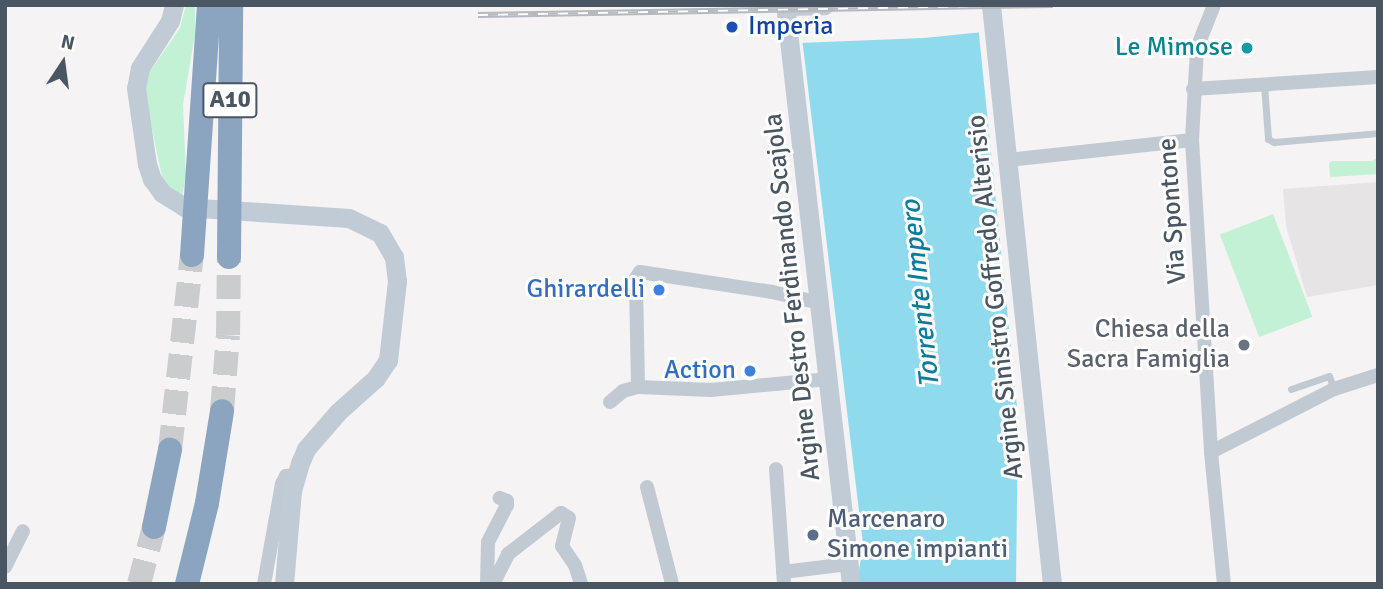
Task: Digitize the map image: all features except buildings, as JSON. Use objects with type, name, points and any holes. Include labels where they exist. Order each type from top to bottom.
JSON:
[{"type":"highway","name":"A10","points":[[192,255],[209,5]]},
{"type":"highway","name":"A10","points":[[229,257],[231,5]]},
{"type":"highway","points":[[187,584],[207,503],[222,411]]},
{"type":"highway","points":[[154,527],[170,450]]},
{"type":"main road","points":[[174,5],[170,21],[140,68],[136,88],[147,164],[152,180],[162,193],[184,207],[349,218],[380,233],[394,257],[397,281],[391,345],[384,368],[338,412],[306,449],[295,475],[284,584]]},
{"type":"main road","points":[[785,6],[824,5]]},
{"type":"main road","name":"Argine Sinistro Goffredo Alterisio","points":[[991,5],[1052,584]]},
{"type":"main road","name":"Argine Destro Ferdinando Scajola","points":[[785,6],[851,584]]},
{"type":"street","name":"Via Spontone","points":[[1214,5],[1197,48],[1192,140],[1211,452],[1224,584]]},
{"type":"street","points":[[1193,89],[1378,77]]},
{"type":"street","points":[[1008,160],[1192,140]]},
{"type":"street","points":[[638,387],[636,278],[640,272],[705,281],[820,303]]},
{"type":"street","points":[[1211,452],[1334,389],[1378,375]]},
{"type":"street","points":[[610,402],[623,391],[638,387],[711,390],[829,379]]},
{"type":"street","points":[[776,468],[783,578],[849,564]]},
{"type":"street","points":[[264,584],[282,484],[286,476],[295,475]]},
{"type":"street","points":[[647,487],[672,584]]},
{"type":"street","points":[[487,584],[488,542],[507,505],[507,501],[500,498]]},
{"type":"street","points":[[493,584],[508,554],[562,513],[569,518],[562,546],[575,565],[581,584]]},
{"type":"street","points":[[5,567],[23,531]]},
{"type":"lane","points":[[1264,84],[1268,139],[1274,142],[1378,133]]},
{"type":"lane","points":[[1291,389],[1329,376],[1334,389]]},
{"type":"shaded area","points":[[1378,182],[1378,285],[1307,297],[1286,226],[1283,189]]},
{"type":"green space","points":[[186,5],[195,5],[195,34],[183,105],[186,175],[182,197],[170,192],[162,177],[144,89],[149,73],[180,28]]},
{"type":"green space","points":[[1378,157],[1378,174],[1330,177],[1329,163],[1332,161],[1372,161]]},
{"type":"green space","points":[[1273,214],[1312,317],[1259,337],[1220,234]]},
{"type":"water","name":"Torrente Impero","points":[[798,5],[976,5],[1018,417],[1016,584],[857,584],[863,544]]},
{"type":"pier","points":[[794,5],[980,5],[983,32],[924,38],[799,43]]},
{"type":"tunnel","points":[[170,450],[192,255]]},
{"type":"tunnel","points":[[222,411],[228,335],[229,257]]},
{"type":"tunnel","points":[[139,584],[154,527]]},
{"type":"railway","points":[[478,15],[1053,5]]},
{"type":"place","name":"Imperia","points":[[732,27]]},
{"type":"place","name":"Le Mimose","points":[[1247,48]]},
{"type":"place","name":"Ghirardelli","points":[[659,290]]},
{"type":"place","name":"Chiesa della Sacra Famiglia","points":[[1244,345]]},
{"type":"place","name":"Action","points":[[750,371]]},
{"type":"place","name":"Marcenaro Simone impianti","points":[[813,535]]}]
